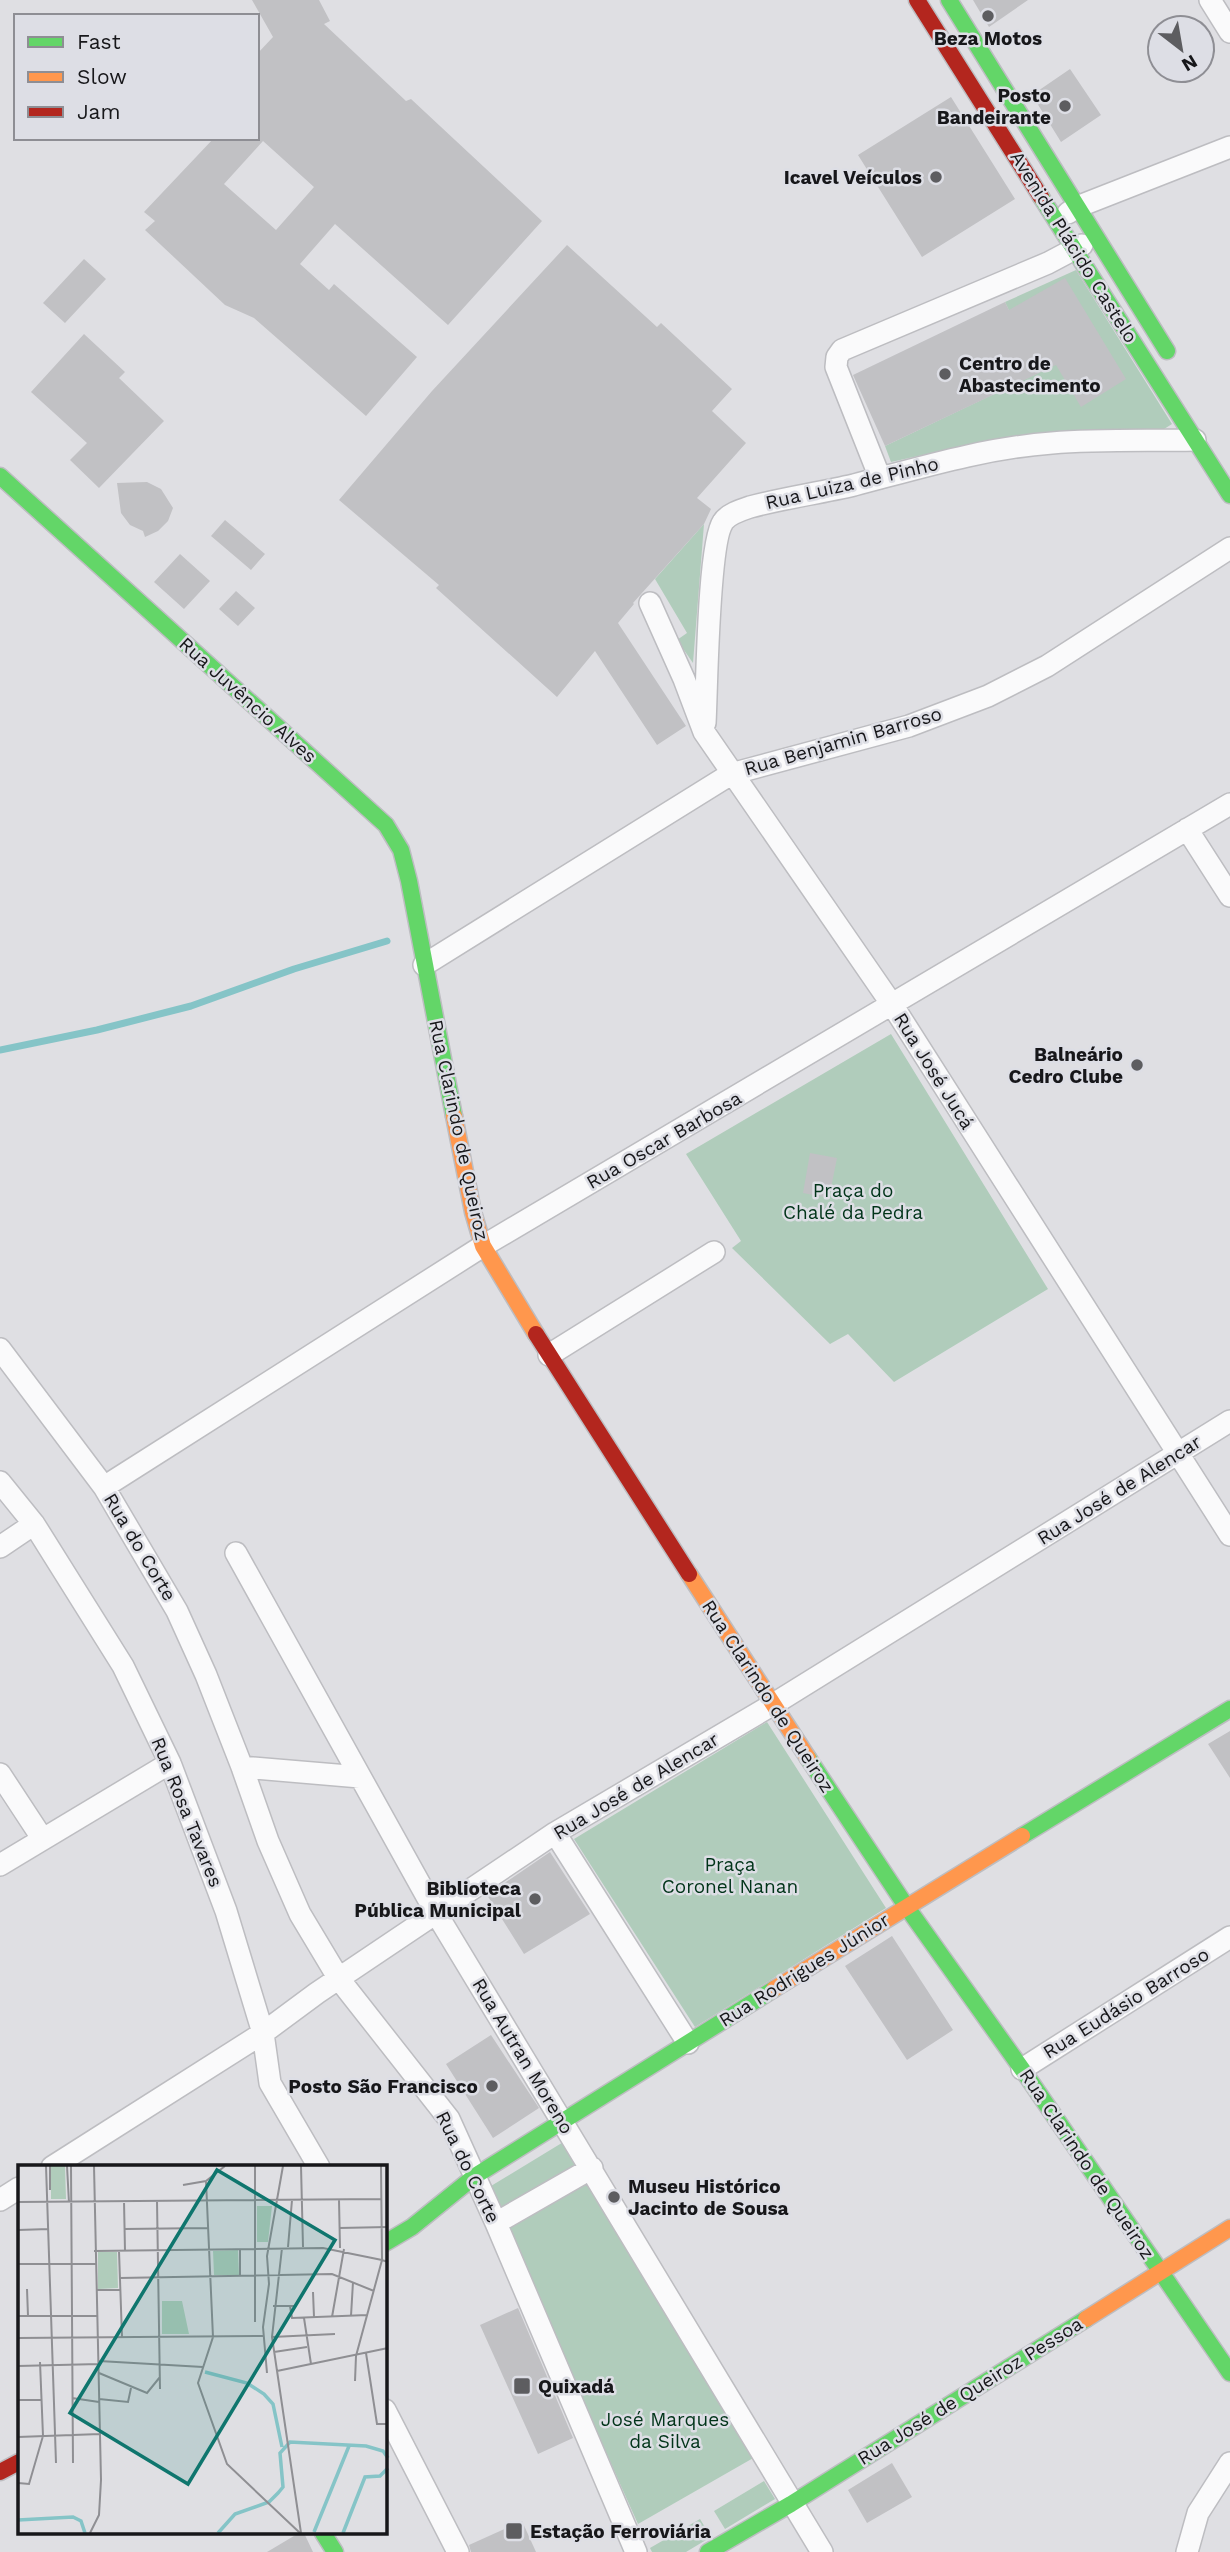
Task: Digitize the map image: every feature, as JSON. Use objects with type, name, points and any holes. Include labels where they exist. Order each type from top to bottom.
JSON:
[{"type":"main road","name":"Avenida Plácido Castelo","points":[[917,0],[1230,495]]},
{"type":"main road","name":"Avenida Plácido Castelo","points":[[951,3],[1172,359]]},
{"type":"main road","points":[[930,21],[951,3]]},
{"type":"main road","points":[[989,111],[1010,97]]},
{"type":"main road","points":[[1032,180],[1051,167]]},
{"type":"main road","name":"Rua Juvêncio Alves","points":[[0,476],[386,825],[401,850],[425,965]]},
{"type":"main road","name":"Rua Clarindo de Queiroz","points":[[425,965],[473,1212],[483,1246],[549,1355],[772,1705],[906,1906],[1022,2069],[1230,2373]]},
{"type":"main road","name":"Rua Rodrigues Júnior","points":[[387,2243],[412,2227],[475,2176],[906,1906],[1230,1709]]},
{"type":"main road","name":"Rua José de Queiroz Pessoa","points":[[708,2552],[791,2504],[1230,2228]]},
{"type":"main road","points":[[0,2472],[18,2463]]},
{"type":"main road","points":[[324,2534],[335,2552]]},
{"type":"street","points":[[1210,0],[1230,32]]},
{"type":"street","points":[[1057,219],[1077,207],[1230,147]]},
{"type":"street","points":[[880,478],[836,367],[837,357],[842,350],[1075,250],[1096,236]]},
{"type":"street","name":"Rua Luiza de Pinho","points":[[704,732],[712,583],[718,533],[724,520],[750,508],[934,463],[1013,447],[1052,443],[1195,440]]},
{"type":"street","name":"Rua Benjamin Barroso","points":[[425,965],[731,774],[909,726],[988,696],[1047,666],[1230,548]]},
{"type":"street","name":"Rua José Jucá","points":[[650,603],[704,732],[893,1006],[1230,1535]]},
{"type":"street","name":"Rua Oscar Barbosa","points":[[104,1487],[483,1246],[893,1006],[1230,804]]},
{"type":"street","points":[[1187,830],[1230,896]]},
{"type":"street","points":[[549,1355],[714,1252]]},
{"type":"street","name":"Rua do Corte","points":[[0,1349],[104,1487],[177,1611],[206,1675],[243,1767],[268,1841],[300,1914],[339,1979],[449,2119],[636,2552]]},
{"type":"street","name":"Rua José de Alencar","points":[[55,2165],[263,2033],[555,1833],[772,1705],[1230,1421]]},
{"type":"street","name":"Rua Rosa Tavares","points":[[0,1482],[34,1524],[123,1666],[170,1763],[226,1912],[263,2033],[270,2083],[318,2165]]},
{"type":"street","points":[[0,1547],[34,1524]]},
{"type":"street","name":"Rua Autran Moreno","points":[[236,1553],[436,1913],[822,2552]]},
{"type":"street","points":[[0,1864],[170,1763]]},
{"type":"street","points":[[243,1767],[360,1777]]},
{"type":"street","points":[[0,1774],[42,1838]]},
{"type":"street","points":[[555,1833],[688,2043]]},
{"type":"street","name":"Rua Eudásio Barroso","points":[[1022,2069],[1230,1937]]},
{"type":"street","points":[[496,2223],[592,2168]]},
{"type":"street","points":[[0,2200],[18,2189]]},
{"type":"street","points":[[387,2414],[457,2552]]},
{"type":"street","points":[[1187,2552],[1198,2513],[1230,2463]]},
{"type":"green space","points":[[1076,270],[1172,424],[1153,436],[1046,432],[891,462],[885,446],[1038,373],[1005,302]]},
{"type":"green space","points":[[704,524],[693,663],[677,640],[687,633],[655,579]]},
{"type":"green space","name":"Praça do Chalé da Pedra","points":[[891,1034],[1048,1289],[894,1382],[848,1334],[830,1344],[732,1248],[741,1241],[686,1154]]},
{"type":"green space","name":"Praça Coronel Nanan","points":[[767,1722],[886,1908],[695,2027],[574,1839]]},
{"type":"green space","points":[[565,2141],[578,2163],[499,2211],[486,2189]]},
{"type":"green space","name":"José Marques da Silva","points":[[590,2180],[755,2457],[638,2524],[506,2229]]},
{"type":"green space","points":[[764,2481],[775,2499],[725,2529],[714,2511]]},
{"type":"green space","points":[[700,2519],[711,2537],[686,2552],[652,2552],[650,2548]]},
{"type":"building","points":[[252,0],[319,0],[330,21],[324,24],[406,101],[411,99],[542,221],[448,325],[335,224],[300,264],[329,290],[334,284],[417,357],[366,416],[254,318],[225,305],[145,230],[155,221],[144,212],[212,140],[259,140],[259,52],[273,37]],"holes":[[[263,141],[314,187],[276,230],[224,184]]]},
{"type":"building","name":"Beza Motos","points":[[973,0],[1028,0],[989,27]]},
{"type":"building","name":"Posto Bandeirante","points":[[1070,69],[1101,115],[1061,142],[1032,95]]},
{"type":"building","name":"Icavel Veículos","points":[[951,97],[1015,199],[922,257],[858,155]]},
{"type":"building","points":[[567,245],[657,327],[661,323],[732,389],[712,411],[746,443],[697,498],[711,509],[704,524],[618,623],[686,726],[657,745],[595,651],[557,697],[436,588],[439,585],[339,500],[432,391]]},
{"type":"building","points":[[84,259],[106,279],[65,323],[43,303]]},
{"type":"building","name":"Centro de Abastecimento","points":[[1065,278],[1126,379],[1081,407],[1056,365],[885,446],[853,375],[1005,302],[1009,310]]},
{"type":"building","points":[[84,334],[125,372],[119,378],[164,421],[99,488],[70,460],[87,443],[31,392]]},
{"type":"building","points":[[147,482],[161,489],[173,508],[168,521],[158,531],[145,537],[143,531],[130,525],[121,513],[117,483]]},
{"type":"building","points":[[225,520],[265,554],[251,570],[211,536]]},
{"type":"building","points":[[180,554],[210,581],[184,609],[154,582]]},
{"type":"building","points":[[236,591],[255,608],[238,626],[219,609]]},
{"type":"building","points":[[810,1153],[837,1158],[829,1198],[803,1193]]},
{"type":"building","points":[[1230,1731],[1230,1778],[1208,1744]]},
{"type":"building","name":"Biblioteca Pública Municipal","points":[[550,1852],[590,1914],[524,1954],[487,1895]]},
{"type":"building","points":[[892,1936],[953,2030],[907,2060],[845,1966]]},
{"type":"building","name":"Posto São Francisco","points":[[491,2035],[539,2108],[493,2138],[446,2064]]},
{"type":"building","points":[[518,2308],[573,2438],[538,2454],[480,2325]]},
{"type":"building","points":[[892,2463],[912,2497],[867,2523],[848,2490]]},
{"type":"building","name":"Estação Ferroviária","points":[[522,2521],[536,2552],[471,2552],[469,2545]]},
{"type":"building","points":[[297,2534],[304,2534],[313,2552],[267,2552]]},
{"type":"waterway","points":[[0,1050],[97,1030],[191,1006],[294,969],[387,941]]},
{"type":"traffic: fast","points":[[949,0],[1167,351]]},
{"type":"traffic: fast","points":[[1041,197],[1230,495]]},
{"type":"traffic: fast","points":[[0,476],[386,825],[401,850],[409,881],[454,1116]]},
{"type":"traffic: fast","points":[[1022,1836],[1230,1709]]},
{"type":"traffic: fast","points":[[808,1758],[906,1906],[1022,2069],[1230,2373]]},
{"type":"traffic: fast","points":[[387,2242],[412,2227],[475,2176],[774,1989]]},
{"type":"traffic: fast","points":[[708,2552],[791,2504],[1086,2319]]},
{"type":"traffic: fast","points":[[324,2534],[335,2552]]},
{"type":"traffic: slow","points":[[454,1116],[473,1212],[483,1246],[536,1334]]},
{"type":"traffic: slow","points":[[689,1574],[808,1758]]},
{"type":"traffic: slow","points":[[774,1989],[1022,1836]]},
{"type":"traffic: slow","points":[[1086,2319],[1230,2228]]},
{"type":"traffic: jam","points":[[917,0],[1041,197]]},
{"type":"traffic: jam","points":[[536,1334],[689,1574]]},
{"type":"traffic: jam","points":[[0,2472],[18,2463]]},
{"type":"place","name":"Beza Motos","points":[[988,16]]},
{"type":"place","name":"Posto Bandeirante","points":[[1065,106]]},
{"type":"place","name":"Icavel Veículos","points":[[936,177]]},
{"type":"place","name":"Centro de Abastecimento","points":[[945,374]]},
{"type":"place","name":"Balneário Cedro Clube","points":[[1137,1065]]},
{"type":"place","name":"Biblioteca Pública Municipal","points":[[535,1899]]},
{"type":"place","name":"Posto São Francisco","points":[[492,2086]]},
{"type":"place","name":"Museu Histórico Jacinto de Sousa","points":[[614,2197]]},
{"type":"place","name":"Quixadá","points":[[522,2386]]},
{"type":"place","name":"Estação Ferroviária","points":[[514,2531]]}]
